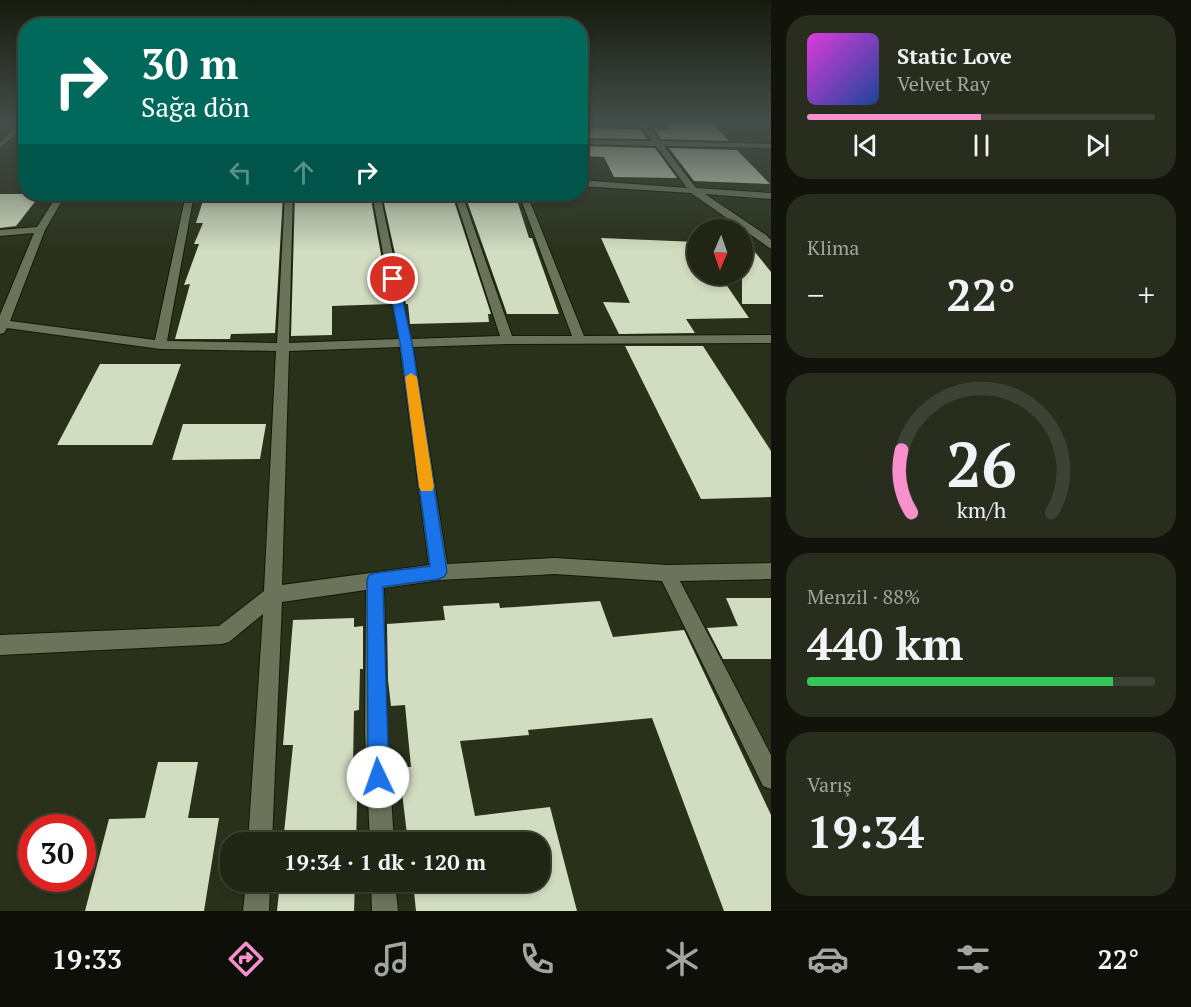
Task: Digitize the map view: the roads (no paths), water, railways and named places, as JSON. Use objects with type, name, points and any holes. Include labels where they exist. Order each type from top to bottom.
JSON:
[{"type":"street","points":[[675,167],[694,191],[762,237],[771,246]]},
{"type":"street","points":[[588,184],[771,196]]},
{"type":"street","points":[[58,201],[40,230],[1,325],[160,345],[283,347],[507,340],[771,339]]},
{"type":"street","points":[[160,345],[189,201]]},
{"type":"street","points":[[261,832],[273,594],[289,201]]},
{"type":"street","points":[[377,201],[406,343],[439,572]]},
{"type":"street","points":[[460,201],[507,340]]},
{"type":"street","points":[[527,201],[579,339]]},
{"type":"street","points":[[0,233],[40,230]]},
{"type":"street","points":[[0,645],[222,635],[273,594],[439,572],[555,566],[667,573],[771,571]]},
{"type":"street","points":[[667,573],[771,778]]},
{"type":"street","points":[[375,580],[376,732],[381,832]]},
{"type":"street","points":[[256,911],[257,892]]},
{"type":"street","points":[[384,892],[385,911]]}]
